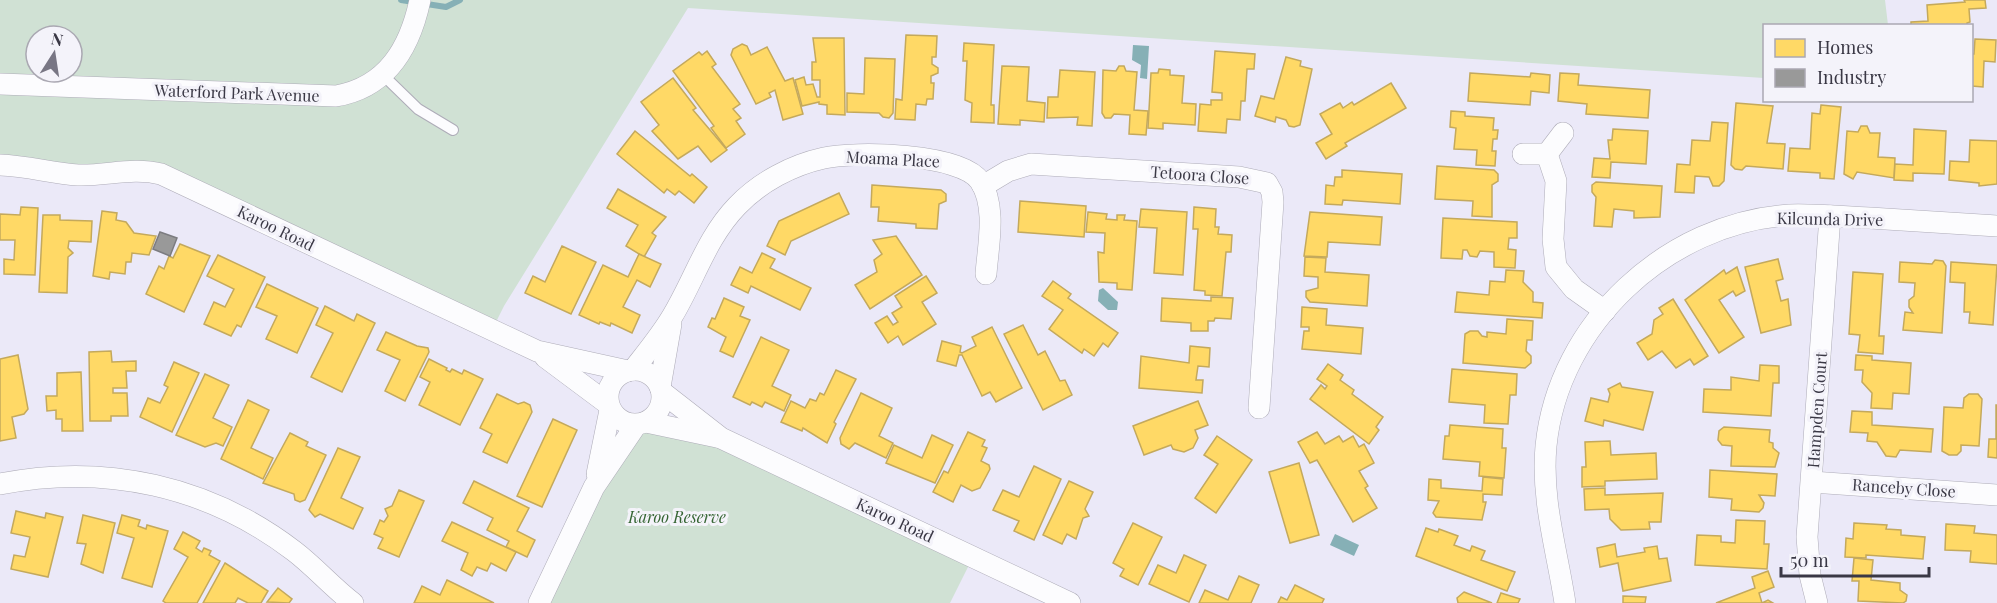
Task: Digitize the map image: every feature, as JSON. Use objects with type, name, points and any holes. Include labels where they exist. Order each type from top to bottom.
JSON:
[{"type":"street","name":"Waterford Park Avenue","points":[[0,84],[336,96],[361,89],[383,75],[400,56],[414,28],[420,0]]},
{"type":"street","points":[[1547,154],[1563,133]]},
{"type":"street","points":[[1522,154],[1547,154]]},
{"type":"street","points":[[1547,154],[1556,181],[1553,239],[1556,267],[1574,289],[1605,311]]},
{"type":"street","name":"Moama Place","points":[[630,370],[673,315],[697,264],[723,222],[750,194],[783,172],[824,157],[898,156],[961,165],[968,169],[983,186]]},
{"type":"street","name":"Tetoora Close","points":[[983,186],[1008,171],[1031,164],[1249,178],[1267,183],[1272,192],[1273,202],[1259,408]]},
{"type":"street","name":"Karoo Road","points":[[0,165],[29,166],[78,175],[135,169],[161,174],[537,351],[609,407]]},
{"type":"street","points":[[983,186],[989,212],[986,274]]},
{"type":"street","name":"Kilcunda Drive","points":[[1565,603],[1546,496],[1546,445],[1556,397],[1580,345],[1605,311],[1630,283],[1650,268],[1704,237],[1770,218],[1830,216],[1997,226]]},
{"type":"street","name":"Hampden Court","points":[[1817,603],[1808,556],[1830,216]]},
{"type":"street","name":"Moama Place","points":[[661,390],[673,315]]},
{"type":"street","name":"Karoo Road","points":[[537,351],[630,370]]},
{"type":"street","points":[[539,603],[594,487],[641,423],[661,406],[661,390],[649,374],[630,370],[611,383],[607,397],[609,407],[594,487]]},
{"type":"street","name":"Karoo Road","points":[[661,390],[720,438],[1070,603]]},
{"type":"street","points":[[609,407],[621,421],[641,423]]},
{"type":"street","name":"Karoo Road","points":[[641,423],[720,438]]},
{"type":"street","points":[[0,483],[42,476],[100,476],[144,481],[186,492],[226,508],[263,529],[296,552],[353,603]]},
{"type":"street","name":"Ranceby Close","points":[[1812,482],[1997,495]]},
{"type":"lane","points":[[383,75],[418,109],[453,130]]},
{"type":"green space","points":[[0,0],[1885,0],[1888,24],[1763,24],[1763,78],[688,8],[504,306],[492,330],[172,178],[0,165]]},
{"type":"green space","name":"Karoo Reserve","points":[[636,425],[679,430],[973,557],[950,603],[539,603]]},
{"type":"shaded area","points":[[1133,45],[1149,46],[1147,79],[1140,78],[1141,65],[1132,60]]},
{"type":"shaded area","points":[[1103,288],[1118,302],[1117,310],[1108,310],[1098,301],[1099,290]]},
{"type":"shaded area","points":[[1335,534],[1359,545],[1354,556],[1330,545]]},
{"type":"building: Homes","points":[[1964,0],[1985,0],[1986,8],[1969,9],[1970,22],[1967,24],[1911,24],[1911,22],[1928,21],[1927,5],[1965,2]]},
{"type":"building: Homes","points":[[906,35],[937,36],[936,57],[932,57],[932,64],[938,68],[938,73],[931,76],[931,83],[934,83],[933,99],[927,99],[926,105],[916,104],[915,120],[895,119],[896,99],[902,100]]},
{"type":"building: Homes","points":[[813,38],[844,38],[845,115],[827,114],[827,105],[819,104],[819,102],[802,106],[795,80],[804,77],[806,85],[813,84],[817,97],[820,97],[820,80],[812,80],[812,62],[816,62]]},
{"type":"building: Homes","points":[[1975,39],[1996,40],[1995,62],[1984,61],[1983,87],[1973,86]]},
{"type":"building: Homes","points":[[964,43],[994,45],[991,105],[994,105],[994,123],[971,122],[972,103],[965,100],[967,61],[963,61]]},
{"type":"building: Homes","points":[[742,44],[747,46],[751,55],[767,47],[785,81],[793,78],[803,114],[783,120],[775,90],[769,93],[771,97],[756,104],[731,55],[733,49]]},
{"type":"building: Homes","points":[[707,51],[716,64],[712,67],[740,104],[733,109],[741,118],[736,121],[745,134],[726,148],[711,128],[714,126],[673,71],[699,52],[702,55]]},
{"type":"building: Homes","points":[[1215,51],[1255,54],[1254,69],[1247,69],[1245,101],[1241,101],[1240,120],[1227,119],[1226,133],[1198,131],[1200,104],[1211,105],[1211,100],[1222,100],[1222,93],[1212,92]]},
{"type":"building: Homes","points":[[1286,57],[1301,61],[1300,66],[1312,69],[1300,125],[1294,127],[1289,126],[1286,120],[1276,117],[1275,122],[1255,116],[1261,96],[1274,99]]},
{"type":"building: Homes","points":[[865,58],[895,59],[893,113],[889,118],[879,113],[847,112],[847,93],[864,94]]},
{"type":"building: Homes","points":[[1002,66],[1029,67],[1027,101],[1045,103],[1044,122],[1020,120],[1020,125],[998,124]]},
{"type":"building: Homes","points":[[1119,66],[1124,66],[1126,71],[1137,72],[1134,110],[1148,111],[1146,135],[1129,134],[1130,115],[1114,114],[1111,118],[1105,118],[1102,113],[1103,70],[1116,71]]},
{"type":"building: Homes","points":[[1159,69],[1170,70],[1170,75],[1184,76],[1182,103],[1196,104],[1195,125],[1163,123],[1163,129],[1148,128],[1151,73],[1158,73]]},
{"type":"building: Homes","points":[[1060,70],[1095,72],[1092,126],[1077,125],[1078,117],[1047,118],[1048,97],[1058,97]]},
{"type":"building: Homes","points":[[1470,73],[1530,77],[1531,73],[1550,75],[1549,93],[1531,91],[1530,105],[1468,101]]},
{"type":"building: Homes","points":[[1560,73],[1579,74],[1578,85],[1650,90],[1648,118],[1586,114],[1587,104],[1558,101]]},
{"type":"building: Homes","points":[[673,78],[696,108],[693,110],[727,150],[711,162],[698,146],[678,159],[652,131],[659,125],[641,102]]},
{"type":"building: Homes","points":[[1391,83],[1406,108],[1345,143],[1347,146],[1326,159],[1316,143],[1332,134],[1320,114],[1340,103],[1343,108],[1352,102],[1354,105]]},
{"type":"building: Homes","points":[[1736,103],[1773,106],[1767,143],[1785,144],[1783,169],[1746,166],[1742,170],[1735,169],[1731,165]]},
{"type":"building: Homes","points":[[1821,105],[1841,107],[1834,179],[1820,178],[1820,173],[1788,171],[1790,148],[1810,149],[1812,113],[1820,114]]},
{"type":"building: Homes","points":[[1451,111],[1465,112],[1465,116],[1494,118],[1493,130],[1498,130],[1497,139],[1493,139],[1492,151],[1496,151],[1495,166],[1476,165],[1477,150],[1454,149],[1456,128],[1450,127]]},
{"type":"building: Homes","points":[[1712,122],[1728,123],[1724,181],[1719,186],[1713,186],[1709,177],[1695,176],[1694,193],[1675,192],[1677,164],[1690,165],[1692,140],[1710,141]]},
{"type":"building: Homes","points":[[1861,126],[1867,126],[1870,133],[1880,133],[1878,157],[1895,158],[1894,178],[1857,172],[1853,179],[1844,174],[1847,131],[1858,132]]},
{"type":"building: Homes","points":[[1613,129],[1648,131],[1646,164],[1611,162],[1610,178],[1592,177],[1594,158],[1610,159],[1608,140],[1612,140]]},
{"type":"building: Homes","points":[[1914,129],[1946,131],[1944,174],[1913,173],[1913,181],[1894,180],[1895,164],[1913,165]]},
{"type":"building: Homes","points":[[635,131],[707,187],[694,203],[679,191],[675,195],[667,189],[664,193],[617,154]]},
{"type":"building: Homes","points":[[1970,140],[1997,141],[1997,184],[1979,186],[1979,183],[1949,180],[1950,161],[1969,162]]},
{"type":"building: Homes","points":[[1437,166],[1494,170],[1498,174],[1498,181],[1492,185],[1492,217],[1472,216],[1473,201],[1435,199]]},
{"type":"building: Homes","points":[[1342,170],[1402,174],[1400,204],[1343,200],[1342,205],[1325,204],[1326,185],[1334,186],[1335,177],[1342,177]]},
{"type":"building: Homes","points":[[1596,182],[1662,186],[1660,217],[1634,218],[1634,211],[1614,209],[1612,227],[1594,226],[1596,197],[1592,192],[1592,185]]},
{"type":"building: Homes","points":[[872,185],[941,190],[946,194],[946,201],[939,204],[937,229],[916,228],[916,224],[878,221],[879,207],[871,207]]},
{"type":"building: Homes","points":[[618,189],[666,217],[652,233],[656,236],[644,257],[626,246],[638,225],[607,208]]},
{"type":"building: Homes","points":[[839,193],[849,214],[791,241],[785,255],[767,246],[779,221]]},
{"type":"building: Homes","points":[[1020,201],[1086,206],[1084,237],[1018,232]]},
{"type":"building: Homes","points":[[21,207],[38,208],[35,275],[4,274],[4,259],[14,260],[15,240],[0,240],[0,214],[20,215]]},
{"type":"building: Homes","points":[[1194,207],[1216,209],[1215,227],[1219,227],[1218,234],[1232,235],[1231,252],[1226,252],[1222,296],[1205,295],[1205,291],[1194,290],[1198,229],[1193,229]]},
{"type":"building: Homes","points":[[1141,209],[1187,212],[1183,275],[1154,273],[1157,228],[1139,227]]},
{"type":"building: Homes","points":[[102,211],[117,213],[116,220],[126,222],[134,233],[156,236],[149,255],[132,253],[131,262],[126,262],[125,274],[110,272],[109,279],[93,276]]},
{"type":"building: Homes","points":[[1088,212],[1107,214],[1106,219],[1117,220],[1117,215],[1125,215],[1124,220],[1137,221],[1132,290],[1117,289],[1117,283],[1099,282],[1098,252],[1104,253],[1105,233],[1086,232]]},
{"type":"building: Homes","points":[[1310,212],[1382,217],[1380,245],[1328,242],[1327,257],[1304,256]]},
{"type":"building: Homes","points":[[43,215],[60,215],[60,220],[92,221],[91,242],[69,241],[68,248],[73,253],[68,257],[67,293],[39,292]]},
{"type":"building: Homes","points":[[1443,218],[1517,222],[1517,238],[1509,238],[1508,249],[1516,250],[1515,268],[1494,267],[1494,252],[1480,251],[1477,257],[1470,256],[1467,250],[1463,250],[1462,259],[1441,258]]},
{"type":"building: Homes","points":[[896,236],[922,275],[870,309],[855,285],[877,272],[874,260],[882,254],[873,240]]},
{"type":"building: Homes","points":[[180,244],[210,256],[184,312],[146,294],[159,266],[164,269],[169,256],[173,258]]},
{"type":"building: Homes","points":[[562,246],[596,262],[571,314],[525,293],[533,276],[545,282]]},
{"type":"building: Homes","points":[[762,253],[775,259],[770,268],[811,288],[800,310],[751,286],[748,293],[731,285],[740,267],[752,273]]},
{"type":"building: Homes","points":[[639,254],[661,264],[650,287],[637,280],[623,307],[640,315],[632,333],[611,323],[610,326],[600,322],[599,324],[579,315],[603,265],[628,277]]},
{"type":"building: Homes","points":[[218,255],[265,277],[241,327],[237,325],[231,336],[204,324],[214,302],[225,307],[234,289],[207,276]]},
{"type":"building: Homes","points":[[1305,257],[1326,258],[1325,272],[1369,275],[1367,306],[1310,302],[1306,297],[1306,291],[1318,288],[1318,277],[1304,276]]},
{"type":"building: Homes","points":[[1778,259],[1783,279],[1776,281],[1781,301],[1788,299],[1791,325],[1761,333],[1745,267]]},
{"type":"building: Homes","points":[[1935,260],[1943,261],[1946,266],[1942,333],[1903,330],[1905,312],[1913,313],[1909,307],[1909,300],[1914,296],[1915,283],[1899,282],[1900,262],[1932,264]]},
{"type":"building: Homes","points":[[1951,262],[1997,265],[1993,325],[1969,323],[1970,312],[1964,312],[1965,283],[1950,282]]},
{"type":"building: Homes","points":[[1737,267],[1745,291],[1736,296],[1733,291],[1719,300],[1744,337],[1719,353],[1685,300],[1724,270],[1726,274]]},
{"type":"building: Homes","points":[[1506,270],[1524,271],[1523,282],[1533,292],[1533,302],[1543,303],[1542,318],[1455,312],[1457,292],[1489,295],[1490,281],[1505,282]]},
{"type":"building: Homes","points":[[1853,272],[1883,274],[1879,336],[1884,336],[1883,354],[1858,352],[1860,335],[1849,334]]},
{"type":"building: Homes","points":[[926,276],[937,293],[922,302],[936,324],[903,345],[898,336],[888,343],[875,323],[887,316],[893,325],[898,322],[892,313],[902,307],[895,296]]},
{"type":"building: Homes","points":[[1053,281],[1071,294],[1068,298],[1118,333],[1108,347],[1103,343],[1094,356],[1084,349],[1082,353],[1049,329],[1063,310],[1042,296]]},
{"type":"building: Homes","points":[[267,284],[318,308],[297,353],[266,339],[277,316],[256,307]]},
{"type":"building: Homes","points":[[1211,297],[1233,298],[1231,319],[1215,318],[1214,321],[1208,321],[1208,331],[1191,331],[1191,323],[1161,321],[1162,298],[1211,301]]},
{"type":"building: Homes","points":[[724,298],[744,307],[740,316],[750,320],[733,357],[720,351],[726,337],[708,327],[712,318],[715,319]]},
{"type":"building: Homes","points":[[1673,299],[1708,356],[1694,365],[1690,359],[1676,368],[1662,351],[1648,360],[1637,343],[1652,334],[1654,320],[1663,314],[1659,308]]},
{"type":"building: Homes","points":[[325,306],[354,321],[357,314],[375,323],[342,392],[311,377],[333,333],[316,325]]},
{"type":"building: Homes","points":[[1302,307],[1327,309],[1326,325],[1363,328],[1361,354],[1302,349],[1304,331],[1309,331],[1309,327],[1301,327]]},
{"type":"building: Homes","points":[[1507,319],[1533,321],[1532,340],[1527,340],[1526,351],[1531,356],[1531,363],[1525,368],[1463,363],[1465,334],[1478,331],[1482,336],[1487,337],[1487,332],[1506,334]]},
{"type":"building: Homes","points":[[1023,325],[1038,355],[1045,351],[1060,381],[1065,380],[1072,395],[1043,410],[1004,334]]},
{"type":"building: Homes","points":[[992,327],[1022,388],[996,402],[990,392],[982,396],[962,355],[959,355],[956,366],[937,361],[942,341],[961,346],[960,352],[962,353],[976,346],[972,337]]},
{"type":"building: Homes","points":[[386,332],[417,346],[428,348],[429,352],[405,401],[385,391],[400,360],[377,350]]},
{"type":"building: Homes","points":[[761,337],[789,350],[772,386],[791,395],[784,411],[765,402],[762,407],[752,402],[750,405],[733,397]]},
{"type":"building: Homes","points":[[1190,346],[1210,348],[1209,367],[1198,366],[1196,380],[1203,380],[1202,393],[1139,388],[1141,356],[1189,363]]},
{"type":"building: Homes","points":[[111,351],[112,362],[136,361],[136,371],[126,371],[127,388],[113,388],[113,393],[127,393],[128,416],[111,416],[111,421],[90,421],[89,352]]},
{"type":"building: Homes","points":[[18,355],[28,409],[24,414],[12,417],[16,438],[0,441],[0,359]]},
{"type":"building: Homes","points":[[1856,355],[1872,356],[1872,360],[1911,363],[1909,394],[1893,393],[1892,409],[1871,408],[1872,393],[1862,382],[1863,370],[1855,370]]},
{"type":"building: Homes","points":[[429,359],[447,368],[446,370],[450,372],[452,369],[462,374],[464,370],[483,379],[460,425],[419,405],[430,382],[420,377]]},
{"type":"building: Homes","points":[[174,362],[199,373],[172,432],[140,417],[148,398],[160,403],[168,387],[164,385]]},
{"type":"building: Homes","points":[[1328,364],[1343,375],[1340,380],[1354,390],[1352,394],[1383,417],[1376,427],[1379,430],[1369,444],[1310,399],[1321,385],[1325,389],[1327,386],[1317,379]]},
{"type":"building: Homes","points":[[1760,365],[1779,366],[1779,383],[1773,383],[1771,416],[1703,412],[1704,389],[1731,390],[1731,377],[1759,381]]},
{"type":"building: Homes","points":[[1452,369],[1517,374],[1516,395],[1510,395],[1508,424],[1484,423],[1485,405],[1449,402]]},
{"type":"building: Homes","points":[[836,370],[856,379],[834,422],[836,424],[827,443],[803,428],[802,431],[781,422],[791,401],[805,408],[810,399],[816,401],[820,393],[824,395]]},
{"type":"building: Homes","points":[[81,372],[83,431],[62,431],[62,419],[56,419],[56,410],[47,411],[46,396],[57,396],[57,373]]},
{"type":"building: Homes","points":[[205,374],[229,385],[213,418],[232,427],[223,446],[216,443],[205,447],[176,435]]},
{"type":"building: Homes","points":[[1620,383],[1622,387],[1653,392],[1643,430],[1604,420],[1603,426],[1585,421],[1591,398],[1608,402],[1610,394],[1608,389]]},
{"type":"building: Homes","points":[[861,393],[892,408],[879,436],[893,443],[886,458],[855,443],[849,449],[841,444],[840,438]]},
{"type":"building: Homes","points":[[497,394],[518,404],[524,402],[530,405],[532,412],[507,463],[483,452],[492,434],[480,428]]},
{"type":"building: Homes","points":[[1969,394],[1978,394],[1982,399],[1979,446],[1961,445],[1961,451],[1957,455],[1949,455],[1942,451],[1944,407],[1963,408],[1964,398]]},
{"type":"building: Homes","points":[[248,400],[269,410],[251,448],[273,458],[263,479],[221,459]]},
{"type":"building: Homes","points":[[1198,401],[1208,425],[1195,430],[1198,438],[1193,448],[1184,452],[1173,449],[1171,445],[1144,455],[1133,426]]},
{"type":"building: Homes","points":[[1996,405],[1997,458],[1988,457],[1989,439],[1996,439]]},
{"type":"building: Homes","points":[[1852,411],[1872,412],[1872,425],[1933,429],[1931,452],[1900,450],[1896,457],[1886,456],[1877,442],[1867,441],[1868,433],[1850,432]]},
{"type":"building: Homes","points":[[553,419],[577,430],[542,507],[517,496]]},
{"type":"building: Homes","points":[[1450,425],[1503,429],[1502,448],[1506,448],[1504,478],[1479,476],[1480,462],[1443,459],[1445,436],[1449,436]]},
{"type":"building: Homes","points":[[1724,427],[1770,430],[1769,442],[1773,443],[1773,448],[1779,453],[1775,467],[1731,466],[1732,446],[1722,445],[1718,440],[1719,431]]},
{"type":"building: Homes","points":[[968,432],[985,440],[982,446],[987,448],[981,461],[989,465],[990,469],[980,488],[972,491],[961,485],[953,502],[933,492],[944,471],[948,473]]},
{"type":"building: Homes","points":[[1317,432],[1325,444],[1339,436],[1343,442],[1353,436],[1359,447],[1364,444],[1374,463],[1359,471],[1368,486],[1365,488],[1377,508],[1353,522],[1317,460],[1310,463],[1298,442]]},
{"type":"building: Homes","points":[[290,433],[308,442],[306,446],[326,455],[305,500],[300,502],[295,500],[294,494],[263,483]]},
{"type":"building: Homes","points":[[932,435],[953,445],[935,483],[886,463],[894,445],[922,458]]},
{"type":"building: Homes","points":[[1217,436],[1252,460],[1216,513],[1195,498],[1218,464],[1204,455]]},
{"type":"building: Homes","points":[[1610,441],[1611,455],[1656,453],[1657,479],[1605,481],[1605,486],[1582,487],[1582,467],[1586,467],[1585,442]]},
{"type":"building: Homes","points":[[338,448],[360,457],[341,498],[363,508],[353,529],[320,514],[315,517],[309,510]]},
{"type":"building: Homes","points":[[1299,463],[1319,535],[1290,543],[1269,472]]},
{"type":"building: Homes","points":[[1034,466],[1061,479],[1034,540],[1014,531],[1019,521],[993,510],[1003,490],[1019,497]]},
{"type":"building: Homes","points":[[1710,470],[1777,474],[1775,496],[1759,495],[1764,503],[1759,512],[1731,510],[1732,499],[1709,497]]},
{"type":"building: Homes","points":[[1483,477],[1503,479],[1502,495],[1483,494],[1483,502],[1486,502],[1482,520],[1436,517],[1433,513],[1439,501],[1428,500],[1429,479],[1441,480],[1441,488],[1482,491]]},
{"type":"building: Homes","points":[[474,481],[529,508],[517,531],[535,540],[527,557],[506,547],[509,541],[487,530],[493,518],[463,503]]},
{"type":"building: Homes","points":[[1069,481],[1093,492],[1085,509],[1089,516],[1083,518],[1076,539],[1067,534],[1062,544],[1043,535]]},
{"type":"building: Homes","points":[[1605,488],[1605,495],[1663,493],[1661,522],[1649,522],[1650,529],[1621,530],[1610,519],[1609,509],[1585,510],[1584,489]]},
{"type":"building: Homes","points":[[399,490],[424,501],[399,557],[378,548],[383,538],[374,534],[380,520],[384,522],[388,516],[385,509],[392,506]]},
{"type":"building: Homes","points":[[16,511],[45,518],[46,513],[63,517],[48,577],[11,569],[14,555],[25,557],[30,537],[11,533]]},
{"type":"building: Homes","points":[[83,515],[115,523],[103,573],[81,564],[86,544],[77,543]]},
{"type":"building: Homes","points":[[122,515],[140,520],[138,526],[146,529],[147,525],[168,531],[152,587],[122,578],[134,538],[117,533]]},
{"type":"building: Homes","points":[[1736,520],[1765,521],[1764,544],[1769,544],[1767,569],[1695,565],[1697,535],[1721,536],[1721,542],[1735,543]]},
{"type":"building: Homes","points":[[452,522],[516,552],[506,571],[491,563],[487,571],[477,567],[472,576],[461,570],[468,553],[442,541]]},
{"type":"building: Homes","points":[[1133,523],[1162,537],[1138,585],[1120,576],[1124,569],[1113,563]]},
{"type":"building: Homes","points":[[1854,523],[1887,525],[1886,529],[1901,530],[1901,535],[1925,537],[1923,559],[1866,555],[1866,558],[1845,557],[1846,538],[1853,539]]},
{"type":"building: Homes","points":[[1946,524],[1975,526],[1974,533],[1997,535],[1997,564],[1970,562],[1971,551],[1945,550]]},
{"type":"building: Homes","points":[[1426,528],[1438,532],[1439,529],[1458,536],[1454,545],[1470,551],[1472,546],[1485,551],[1481,560],[1515,572],[1507,591],[1416,556]]},
{"type":"building: Homes","points":[[183,532],[200,541],[196,548],[202,552],[204,548],[211,551],[209,555],[220,561],[197,603],[166,603],[163,601],[188,557],[174,549]]},
{"type":"building: Homes","points":[[1615,544],[1617,557],[1645,552],[1644,548],[1657,546],[1659,559],[1667,558],[1671,581],[1623,591],[1618,563],[1600,567],[1597,548]]},
{"type":"building: Homes","points":[[1184,555],[1206,565],[1189,602],[1149,584],[1158,565],[1176,573]]},
{"type":"building: Homes","points":[[1854,558],[1873,560],[1871,580],[1900,583],[1900,590],[1907,595],[1906,601],[1903,603],[1858,601],[1859,581],[1852,581]]},
{"type":"building: Homes","points":[[225,563],[268,591],[261,603],[248,603],[238,598],[235,603],[203,603]]},
{"type":"building: Homes","points":[[1768,571],[1774,587],[1759,593],[1762,603],[1716,603],[1755,588],[1752,577]]},
{"type":"building: Homes","points":[[1239,576],[1259,585],[1251,603],[1199,603],[1205,590],[1228,600]]},
{"type":"building: Homes","points":[[447,580],[494,603],[414,603],[422,586],[440,595]]},
{"type":"building: Homes","points":[[1295,585],[1324,599],[1322,603],[1278,603],[1281,597],[1287,600]]},
{"type":"building: Homes","points":[[278,588],[292,599],[289,603],[267,602]]},
{"type":"building: Homes","points":[[1464,592],[1492,603],[1458,603],[1457,598]]},
{"type":"building: Homes","points":[[1501,593],[1520,599],[1518,603],[1497,603]]},
{"type":"building: Homes","points":[[1623,596],[1646,597],[1645,603],[1623,603]]},
{"type":"building: Industry","points":[[160,232],[177,238],[170,256],[153,249]]},
{"type":"waterway","points":[[401,0],[446,7],[460,0]]}]
